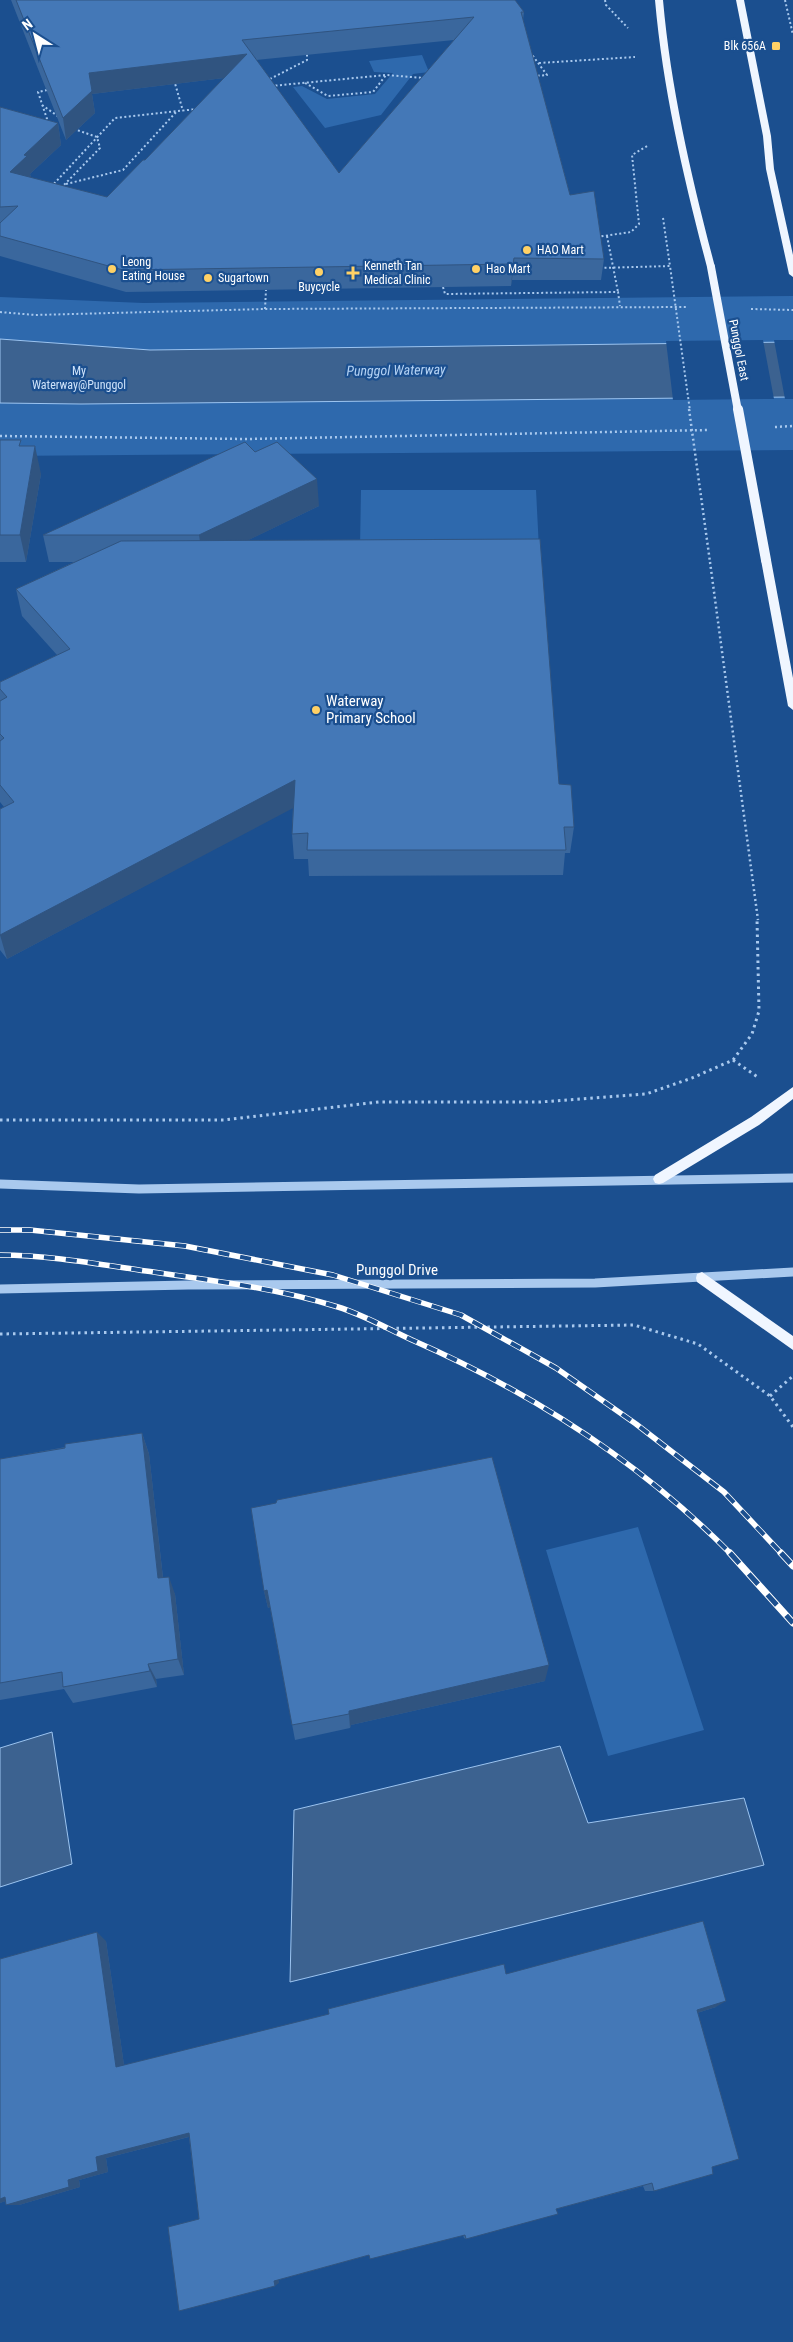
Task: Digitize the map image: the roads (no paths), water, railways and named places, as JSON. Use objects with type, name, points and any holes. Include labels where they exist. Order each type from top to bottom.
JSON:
[{"type":"main road","name":"Punggol East","points":[[659,0],[661,26],[678,139],[711,267],[793,706]]},
{"type":"main road","points":[[740,0],[767,136],[770,169],[793,274]]},
{"type":"main road","points":[[660,1179],[755,1121],[793,1092]]},
{"type":"main road","points":[[702,1278],[793,1344]]},
{"type":"street","points":[[0,1184],[139,1189],[793,1178]]},
{"type":"street","name":"Punggol Drive","points":[[0,1289],[188,1285],[595,1283],[793,1272]]},
{"type":"water","name":"Punggol Waterway","points":[[0,339],[150,350],[793,342],[793,397],[81,404],[0,403]]},
{"type":"water","points":[[52,1732],[72,1864],[0,1887],[0,1748]]},
{"type":"water","points":[[560,1746],[588,1823],[744,1798],[764,1865],[290,1982],[294,1810]]},
{"type":"railway","points":[[0,1230],[30,1230],[185,1246],[333,1275],[461,1315],[556,1368],[636,1424],[724,1492],[782,1554]]},
{"type":"railway","points":[[0,1255],[73,1260],[242,1285],[315,1300],[357,1314],[499,1382],[582,1432],[659,1489],[730,1553]]},
{"type":"railway","points":[[730,1553],[793,1623]]},
{"type":"railway","points":[[781,1553],[793,1566]]},
{"type":"place","name":"Blk 656A","points":[[776,46]]},
{"type":"place","name":"HAO Mart","points":[[527,250]]},
{"type":"place","name":"Leong Eating House","points":[[112,269]]},
{"type":"place","name":"Hao Mart","points":[[476,269]]},
{"type":"place","name":"Buycycle","points":[[319,272]]},
{"type":"place","name":"Kenneth Tan Medical Clinic","points":[[353,273]]},
{"type":"place","name":"Sugartown","points":[[208,278]]},
{"type":"place","name":"Waterway Primary School","points":[[316,710]]},
{"type":"park label","name":"My Waterway@Punggol","points":[[79,378]]}]
